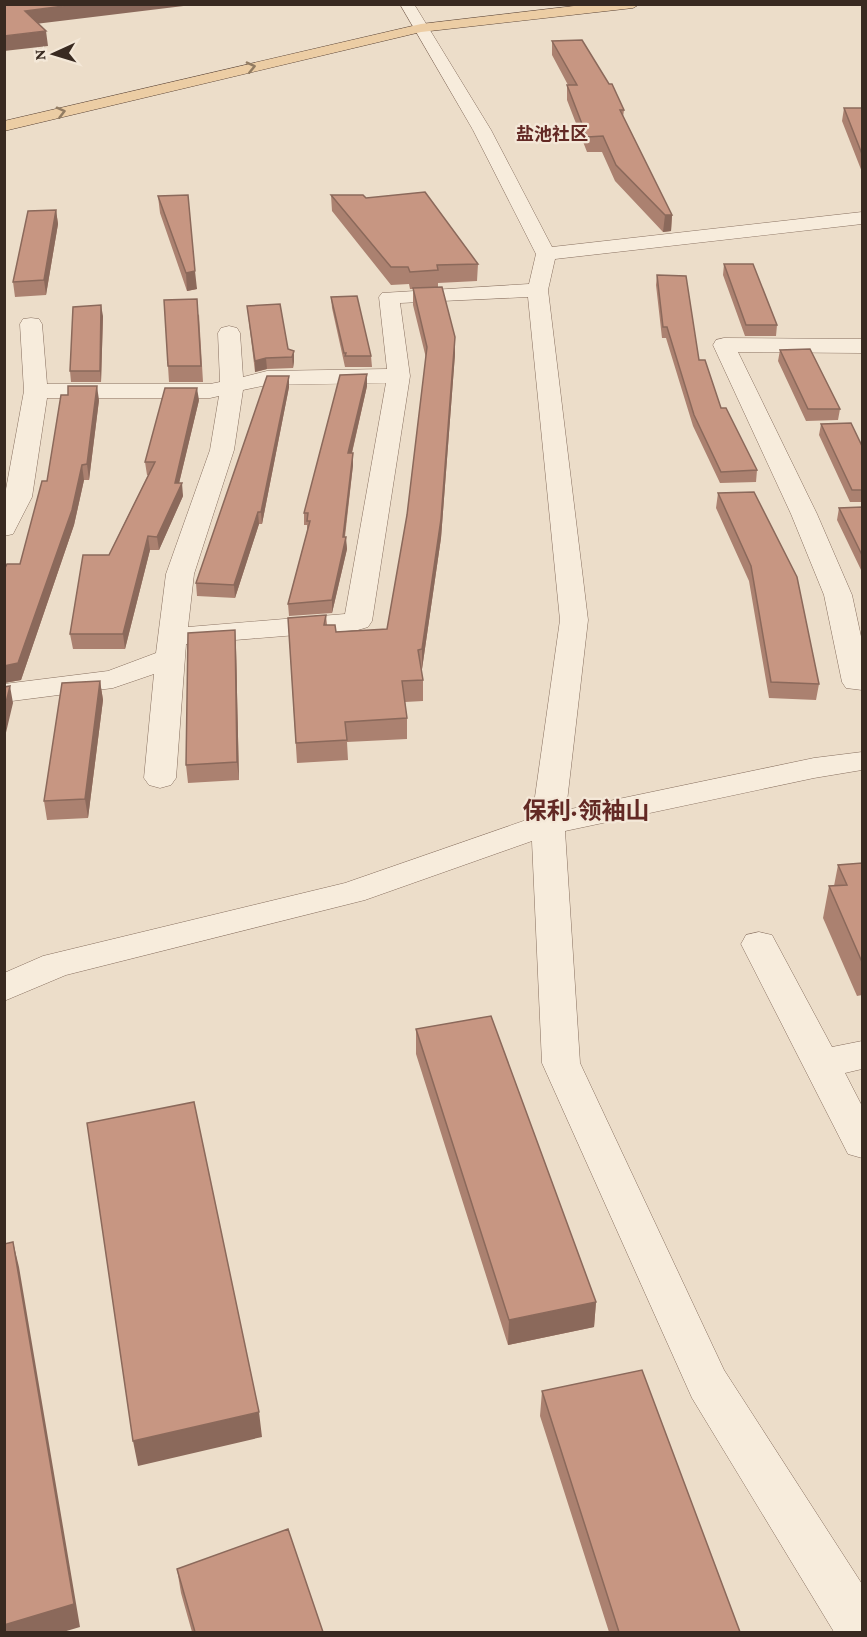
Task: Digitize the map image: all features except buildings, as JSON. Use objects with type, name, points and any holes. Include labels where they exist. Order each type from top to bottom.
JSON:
[{"type":"main road","points":[[212,61],[414,17],[535,4]]},
{"type":"main road","points":[[4,126],[414,17],[633,4]]},
{"type":"street","points":[[414,17],[482,130],[546,254],[538,290],[574,620],[548,824],[561,1063],[708,1384],[862,1630]]},
{"type":"street","points":[[546,254],[862,219]]},
{"type":"street","points":[[4,693],[113,679],[172,647],[358,621],[399,376],[389,297],[538,290]]},
{"type":"street","points":[[4,528],[19,497],[36,391],[31,324]]},
{"type":"street","points":[[160,778],[180,574],[222,450],[232,386],[229,333]]},
{"type":"street","points":[[857,682],[838,595],[804,514],[724,345],[862,346]]},
{"type":"street","points":[[36,391],[210,391],[267,378],[399,376]]},
{"type":"street","points":[[4,988],[56,965],[353,892],[548,824],[814,768],[862,761]]},
{"type":"street","points":[[759,944],[862,1143]]},
{"type":"street","points":[[821,1064],[862,1055]]},
{"type":"district","name":"盐池社区","points":[[552,134]]},
{"type":"district","name":"保利·领袖山","points":[[586,810]]}]
